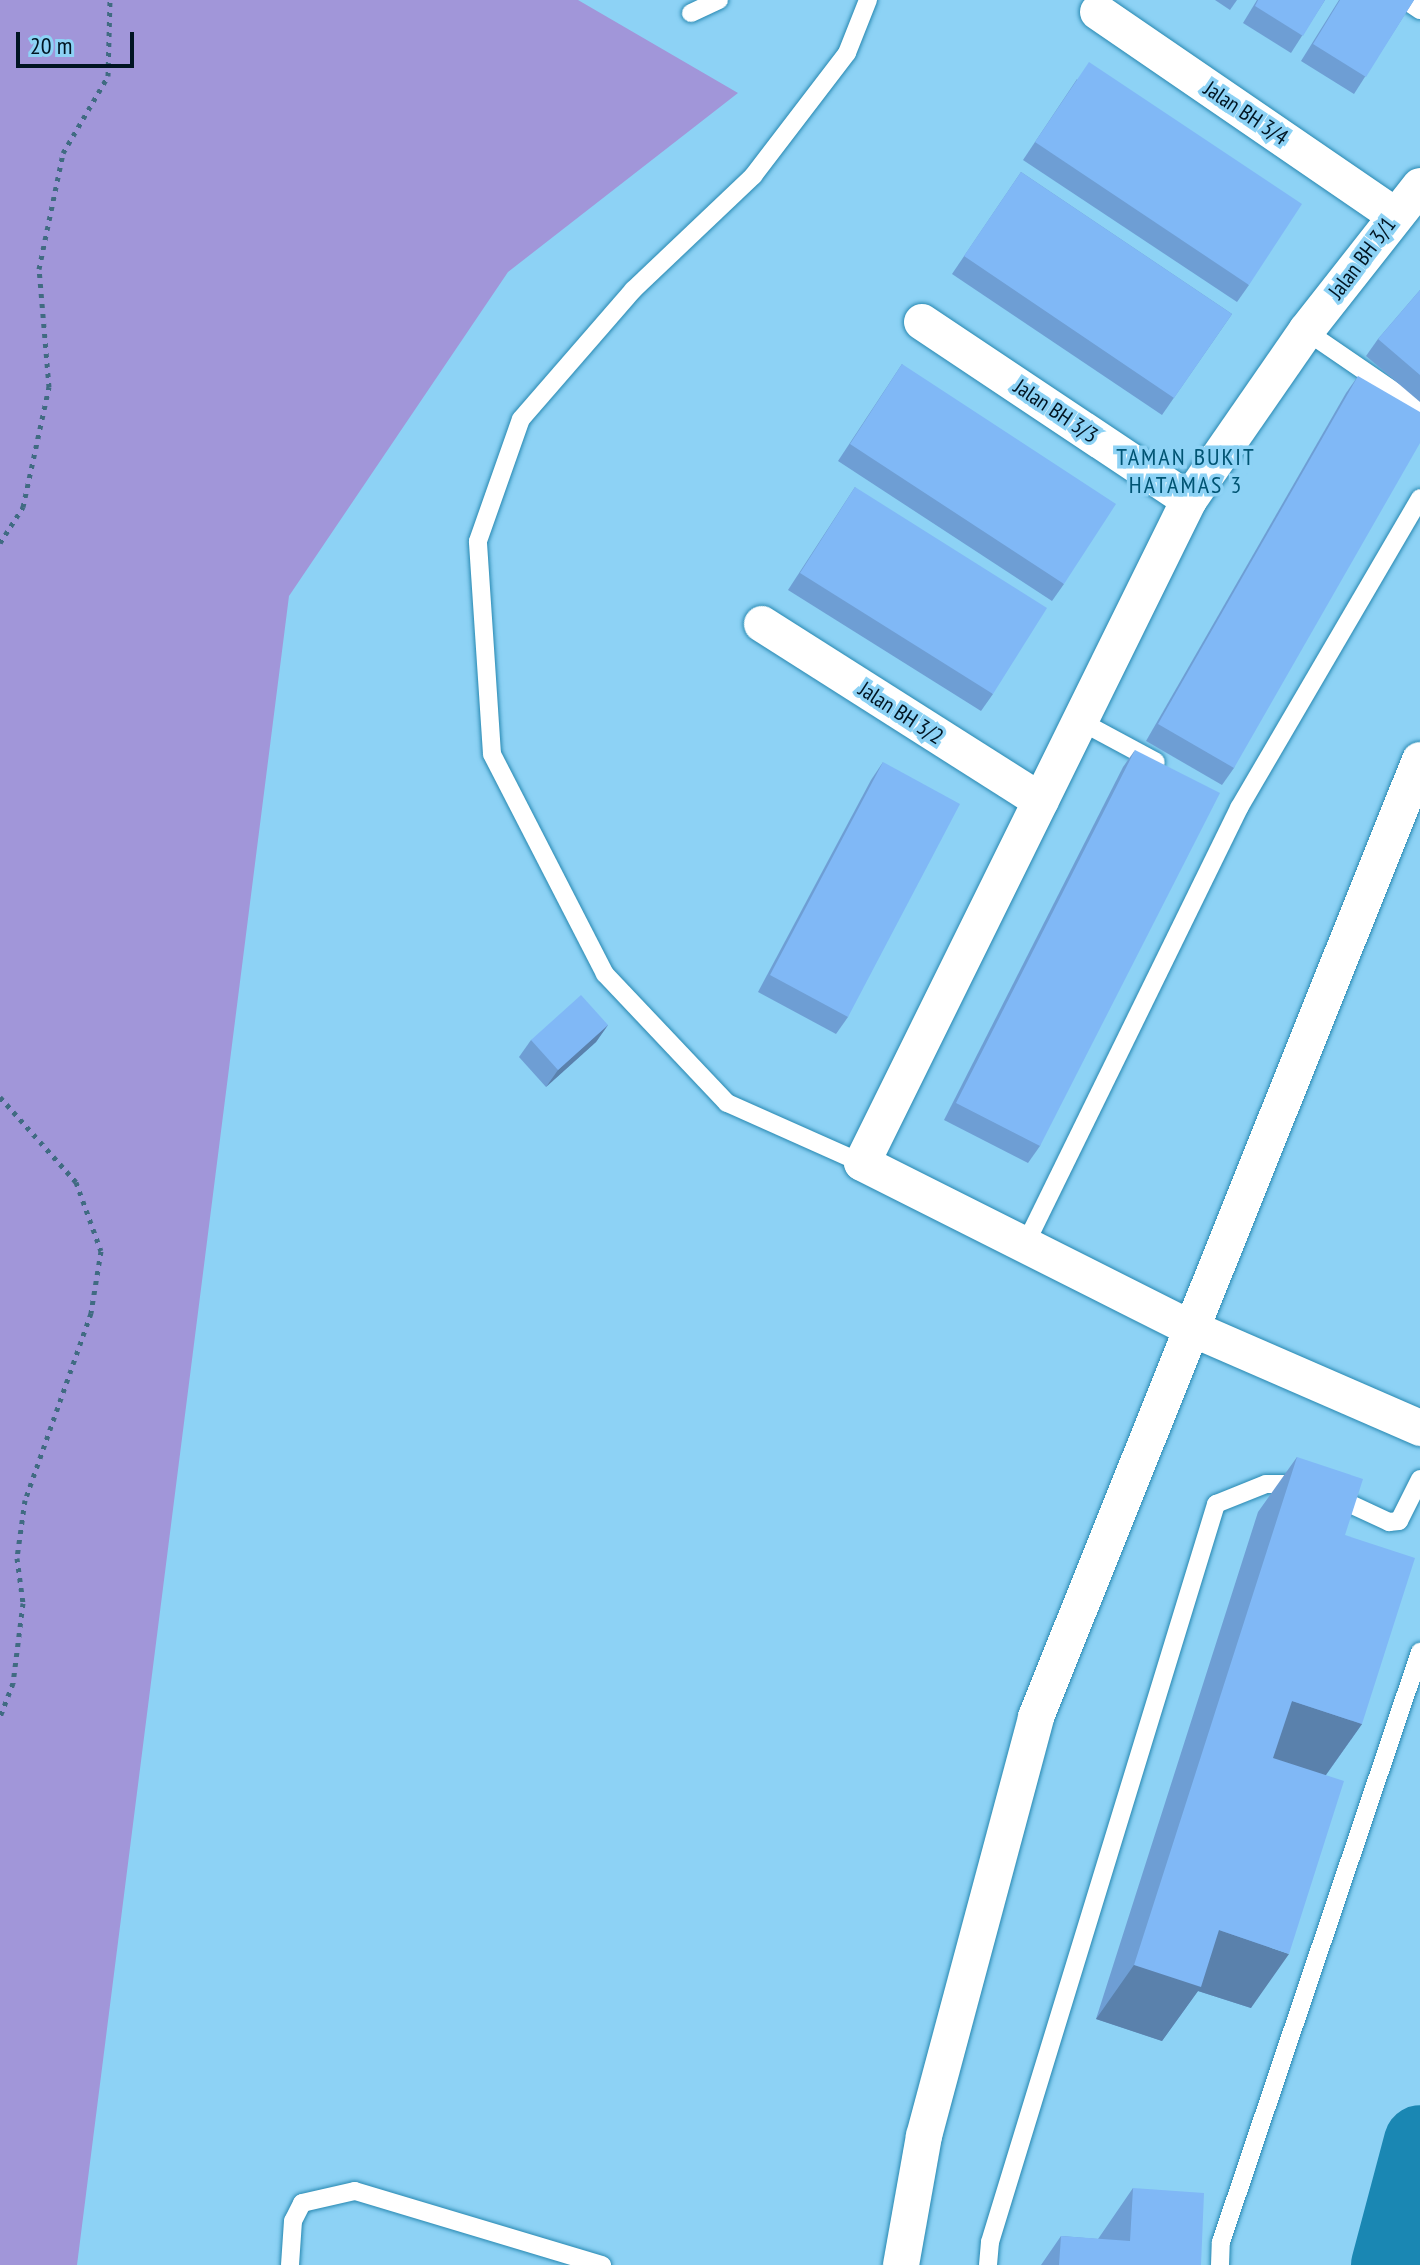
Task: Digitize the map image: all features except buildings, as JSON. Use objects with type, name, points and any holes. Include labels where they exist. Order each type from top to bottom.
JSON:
[{"type":"street","name":"Jalan BH 3/4","points":[[1094,6],[1394,215]]},
{"type":"street","name":"Jalan BH 3/1","points":[[862,1163],[1189,500],[1306,331],[1394,215],[1420,186]]},
{"type":"street","name":"Jalan BH 3/3","points":[[922,322],[1189,500]]},
{"type":"street","name":"Jalan BH 3/2","points":[[762,624],[1041,801]]},
{"type":"street","points":[[901,2265],[924,2136],[1036,1717],[1188,1327],[1420,760]]},
{"type":"street","points":[[862,1163],[1188,1327],[1420,1428]]},
{"type":"lane","points":[[691,13],[719,0]]},
{"type":"lane","points":[[862,1163],[727,1103],[605,974],[492,754],[478,541],[521,419],[633,290],[753,176],[847,53],[868,0]]},
{"type":"lane","points":[[1405,0],[1420,10]]},
{"type":"lane","points":[[1306,331],[1420,409]]},
{"type":"lane","points":[[1025,1245],[1232,804],[1420,498]]},
{"type":"lane","points":[[1080,721],[1173,772]]},
{"type":"lane","points":[[988,2265],[990,2242],[1216,1504],[1266,1484],[1306,1484],[1389,1522],[1399,1521],[1420,1479]]},
{"type":"lane","points":[[1220,2265],[1221,2242],[1420,1652]]},
{"type":"lane","points":[[290,2265],[293,2221],[302,2203],[355,2191],[602,2265]]},
{"type":"path","points":[[0,543],[23,507],[49,387],[39,269],[63,153],[108,76],[110,0]]},
{"type":"path","points":[[0,1097],[76,1182],[101,1251],[91,1313],[25,1500],[17,1558],[23,1603],[15,1670],[0,1717]]},
{"type":"shaded area","points":[[0,0],[578,0],[738,93],[508,272],[289,596],[77,2265],[0,2265]]},
{"type":"waterway","points":[[1387,2265],[1420,2141]]},
{"type":"district","name":"TAMAN BUKIT HATAMAS 3","points":[[1186,471]]}]
